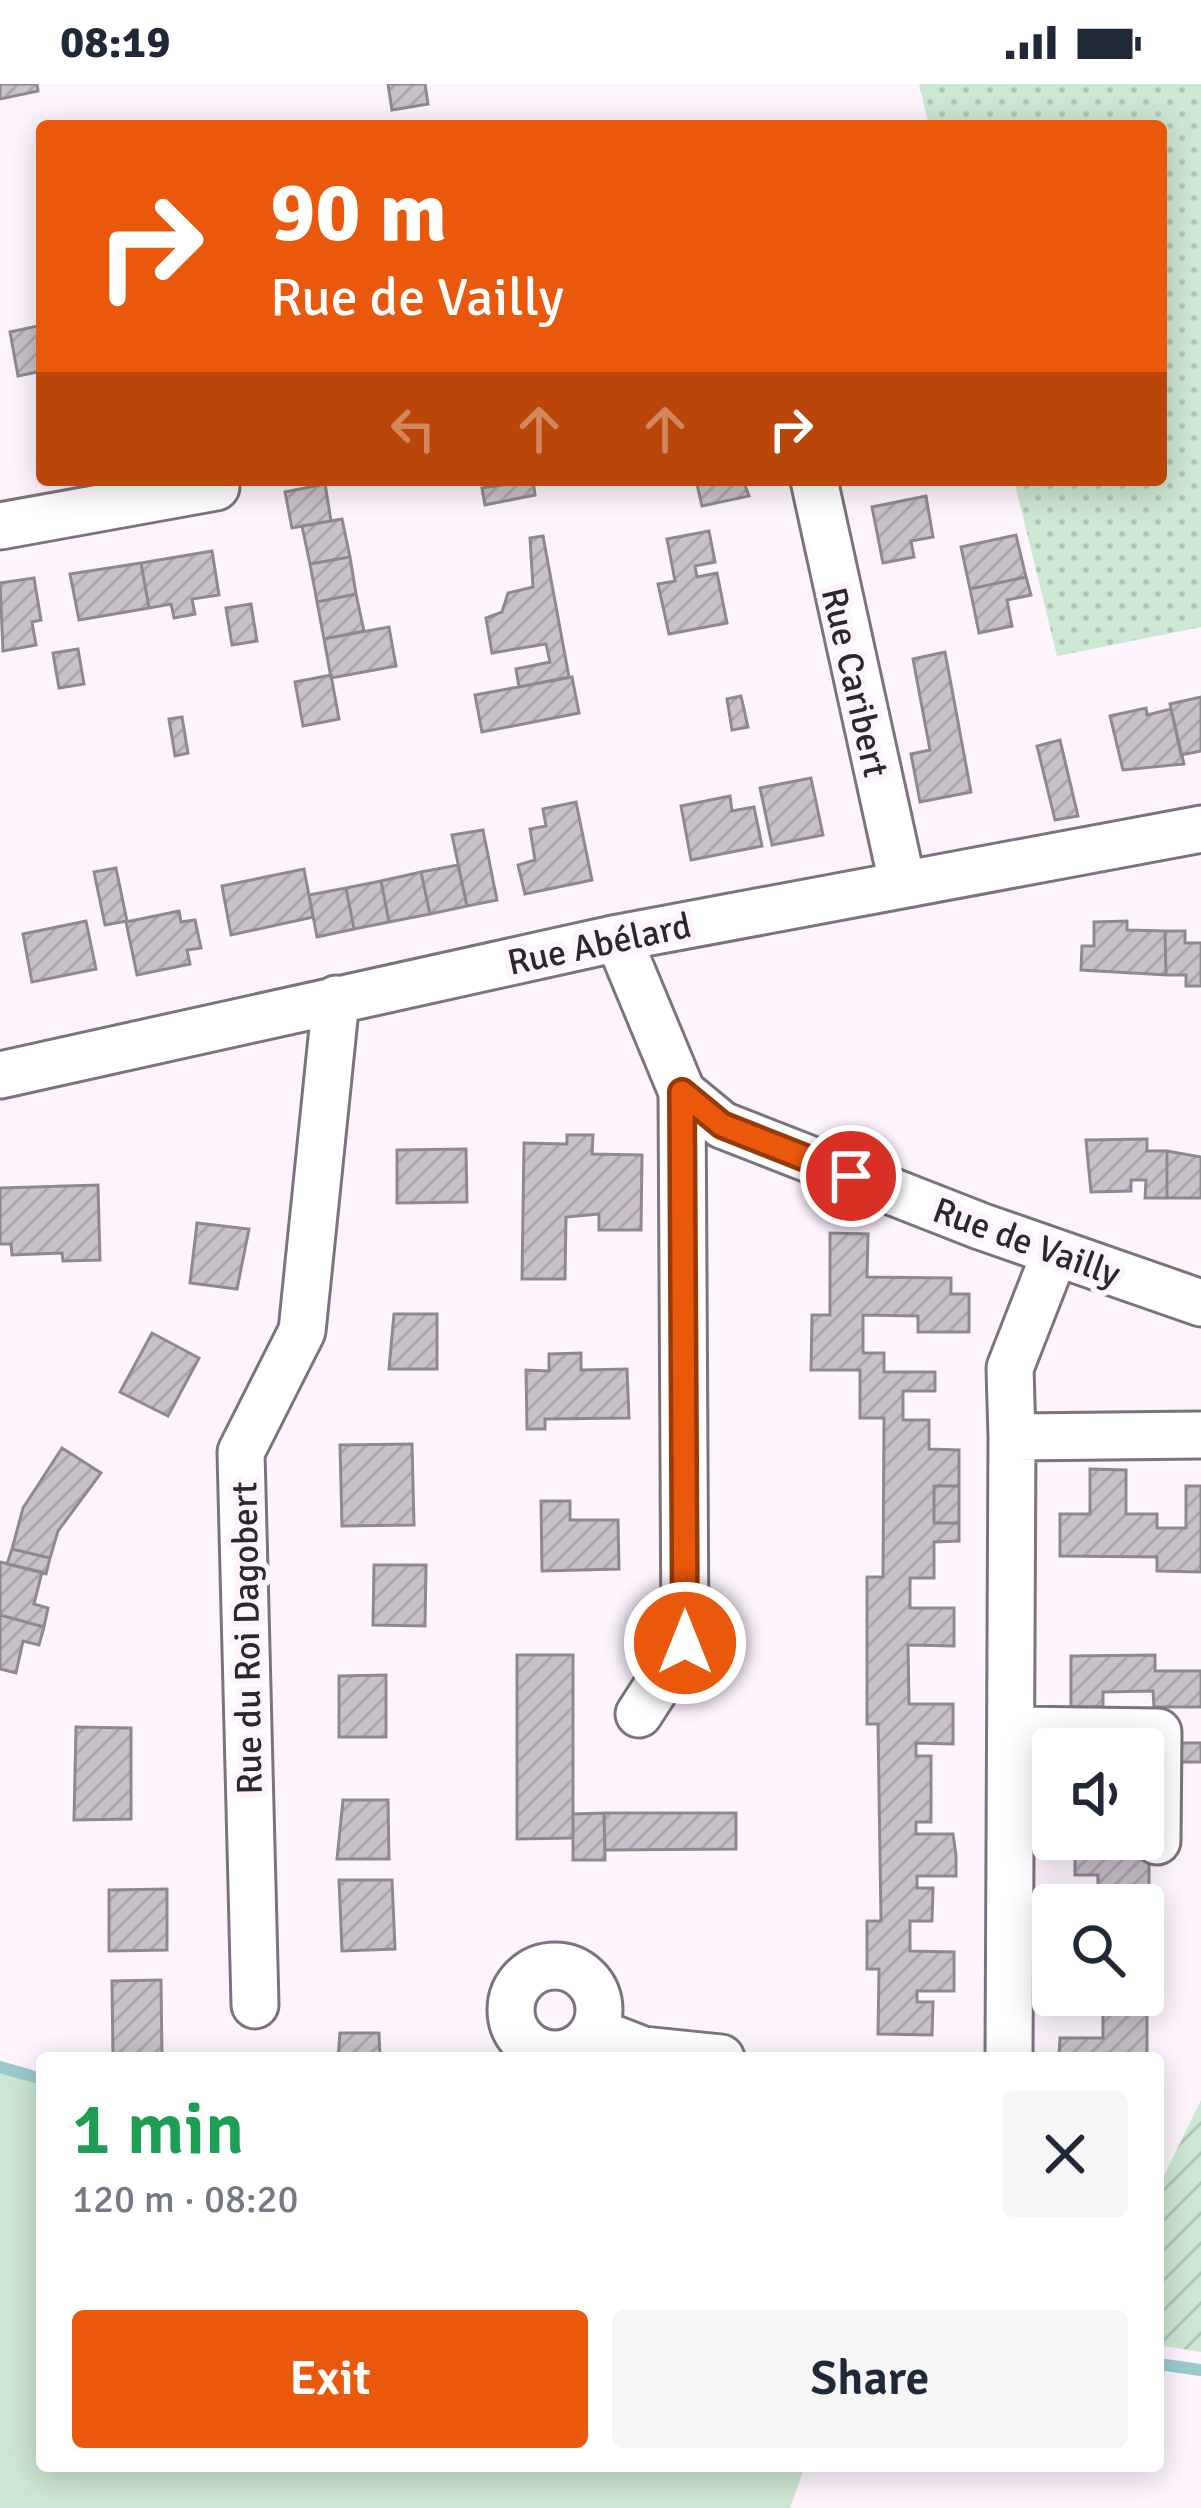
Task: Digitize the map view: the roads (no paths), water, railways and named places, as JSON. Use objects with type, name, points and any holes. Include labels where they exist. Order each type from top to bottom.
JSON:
[{"type":"street","points":[[0,526],[128,491],[216,486]]},
{"type":"street","name":"Rue Caribert","points":[[815,486],[902,882]]},
{"type":"street","name":"Rue Abélard","points":[[0,1075],[618,938],[1201,829]]},
{"type":"street","points":[[618,938],[682,1092],[685,1643],[639,1714]]},
{"type":"street","name":"Rue du Roi Dagobert","points":[[255,2005],[241,1452],[302,1331],[336,999]]},
{"type":"street","name":"Rue de Vailly","points":[[682,1092],[722,1125],[1055,1253],[1201,1303]]},
{"type":"street","points":[[1009,2052],[1010,1368],[1055,1253]]},
{"type":"street","points":[[1012,1438],[1201,1435]]},
{"type":"street","points":[[1011,1730],[1032,1730]]},
{"type":"street","points":[[594,2031],[643,2050],[662,2052]]},
{"type":"waterway","points":[[0,2067],[36,2077]]},
{"type":"waterway","points":[[1164,2365],[1201,2370]]}]
